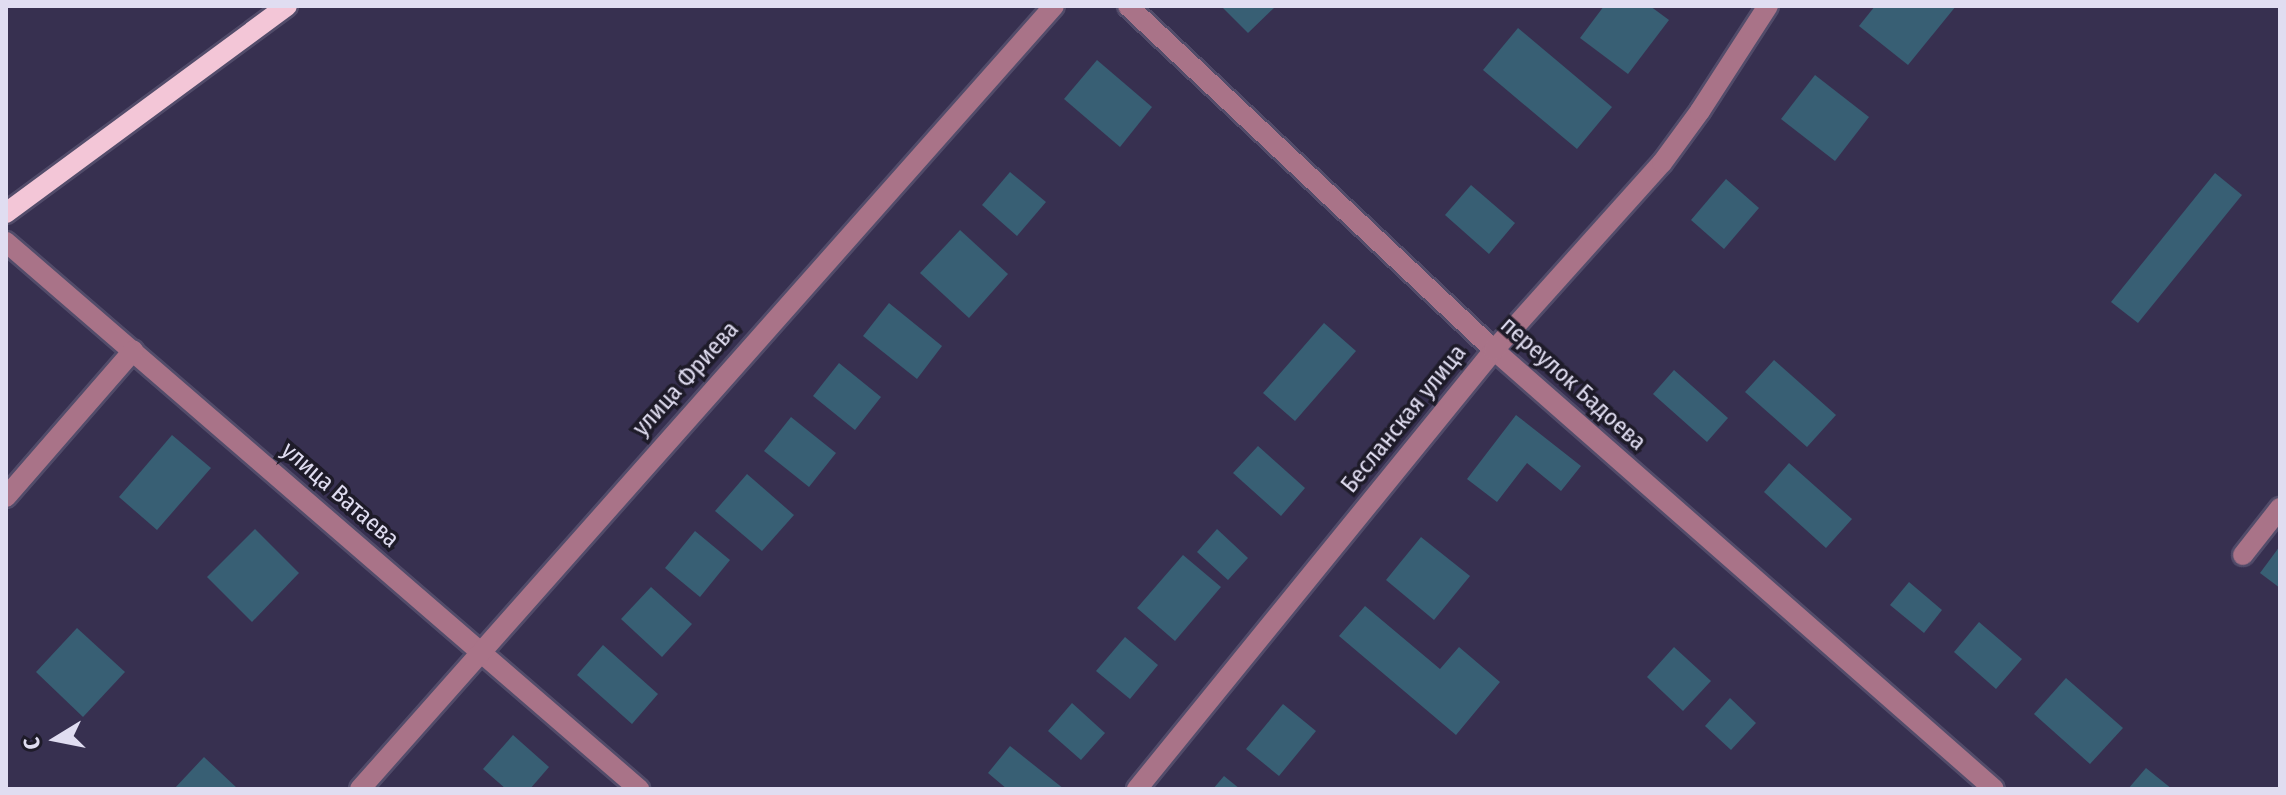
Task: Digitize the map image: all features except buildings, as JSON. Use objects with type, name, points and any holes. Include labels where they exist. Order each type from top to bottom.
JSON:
[{"type":"main road","points":[[6,213],[287,6]]},
{"type":"street","name":"улица Фриева","points":[[360,789],[1054,6]]},
{"type":"street","name":"переулок Бадоева","points":[[1128,6],[1494,350],[1994,789]]},
{"type":"street","name":"Бесланская улица","points":[[1137,789],[1494,350],[1662,163],[1768,6]]},
{"type":"street","name":"улица Ватаева","points":[[6,242],[639,789]]},
{"type":"street","points":[[6,497],[133,351]]},
{"type":"street","points":[[2243,555],[2280,508]]}]
